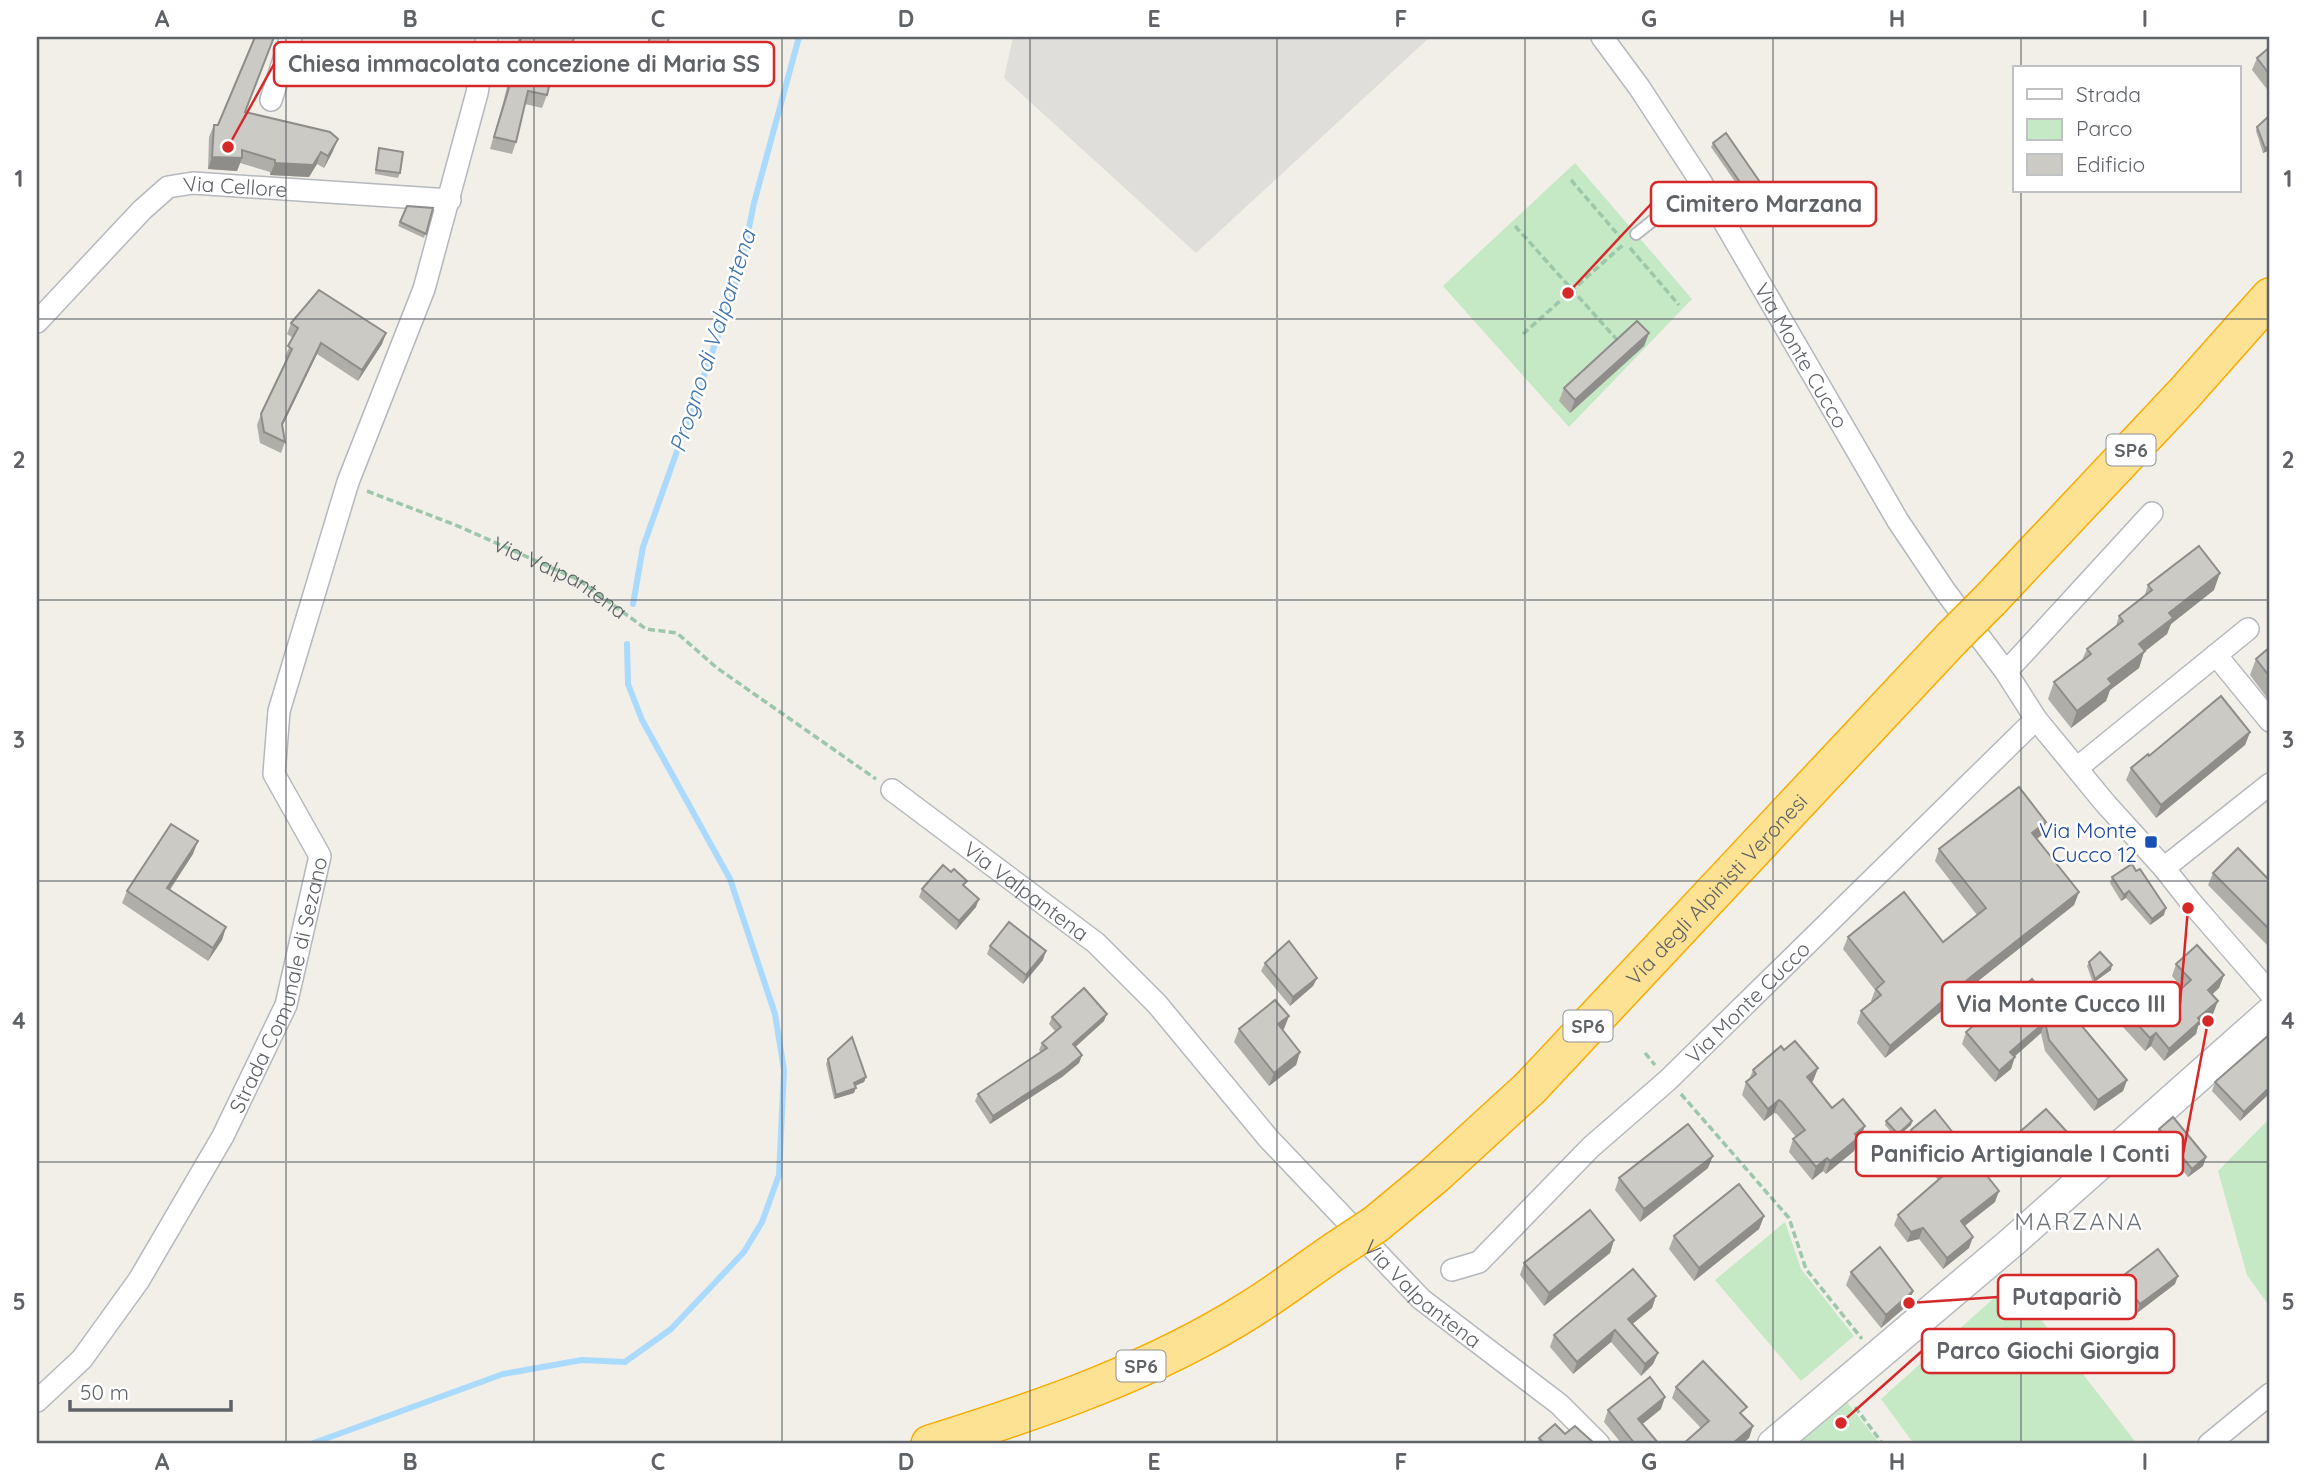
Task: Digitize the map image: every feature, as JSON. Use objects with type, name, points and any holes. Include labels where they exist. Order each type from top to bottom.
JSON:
[{"type":"highway","name":"Via degli Alpinisti Veronesi","points":[[930,1444],[1055,1402],[1190,1343],[1250,1309],[1376,1224],[1435,1175],[1530,1087],[2183,395],[2270,297]]},
{"type":"street","points":[[271,100],[291,37]]},
{"type":"street","points":[[348,482],[424,289],[477,93],[487,37]]},
{"type":"street","name":"Via Monte Cucco","points":[[1602,37],[1639,87],[1701,182],[1898,521],[1945,591],[2006,672],[2036,719],[2270,993]]},
{"type":"street","name":"Via Cellore","points":[[37,323],[142,210],[168,187],[193,183],[450,200]]},
{"type":"street","name":"Strada Comunale di Sezano","points":[[37,1401],[82,1359],[139,1280],[223,1136],[286,1006],[320,856],[274,774],[279,711],[348,482]]},
{"type":"street","points":[[2006,672],[2152,513]]},
{"type":"street","points":[[2077,768],[2248,629]]},
{"type":"street","points":[[2216,655],[2270,720]]},
{"type":"street","name":"Via Monte Cucco","points":[[1452,1270],[1479,1262],[1591,1147],[1668,1080],[2036,719]]},
{"type":"street","points":[[2164,868],[2270,783]]},
{"type":"street","name":"Via Valpantena","points":[[892,790],[1096,943],[1157,1004],[1277,1148],[1421,1299],[1559,1404],[1599,1444]]},
{"type":"street","points":[[1773,1444],[2123,1146],[2270,1013]]},
{"type":"street","points":[[2209,1444],[2270,1394]]},
{"type":"lane","points":[[1636,234],[1701,182]]},
{"type":"path","points":[[1515,226],[1621,344]]},
{"type":"path","points":[[1523,334],[1636,234]]},
{"type":"path","name":"Via Valpantena","points":[[348,482],[458,526],[579,580],[646,629],[677,634],[717,668],[892,790]]},
{"type":"path","points":[[1645,1053],[1788,1218],[1806,1269],[1877,1357]]},
{"type":"path","points":[[1841,1387],[1883,1444]]},
{"type":"shaded area","points":[[1013,37],[1430,37],[1196,253],[1004,78]]},
{"type":"green space","points":[[1575,163],[1692,299],[1569,427],[1443,286]]},
{"type":"green space","points":[[2270,1118],[2270,1307],[2247,1275],[2218,1171]]},
{"type":"green space","points":[[1785,1222],[1801,1269],[1854,1336],[1801,1381],[1715,1280]]},
{"type":"green space","points":[[2012,1282],[2137,1444],[1914,1444],[1881,1399]]},
{"type":"green space","points":[[1846,1401],[1880,1444],[1791,1444]]},
{"type":"building","points":[[255,37],[274,37],[245,112],[330,132],[338,139],[328,156],[321,152],[313,165],[275,163],[275,160],[242,150],[242,158],[212,157],[214,125],[218,125]]},
{"type":"building","points":[[521,37],[574,37],[572,46],[559,43],[547,95],[528,91],[516,142],[494,137]]},
{"type":"building","points":[[650,37],[669,37],[660,73],[642,69]]},
{"type":"building","points":[[2270,47],[2270,75],[2257,58]]},
{"type":"building","points":[[2270,115],[2270,146],[2265,148],[2257,127]]},
{"type":"building","points":[[1726,133],[1771,198],[1757,207],[1713,143]]},
{"type":"building","points":[[379,148],[403,152],[400,173],[376,170]]},
{"type":"building","points":[[407,206],[433,208],[426,234],[400,222]]},
{"type":"building","points":[[319,290],[386,333],[362,370],[321,343],[282,424],[285,442],[264,432],[261,414],[292,349],[288,346],[298,328],[291,323]]},
{"type":"building","points":[[1637,321],[1649,333],[1575,400],[1564,388]]},
{"type":"building","points":[[2199,546],[2220,573],[2169,613],[2173,618],[2139,644],[2145,651],[2108,679],[2112,684],[2077,711],[2054,682],[2091,654],[2087,649],[2123,621],[2119,616],[2152,590],[2148,585]]},
{"type":"building","points":[[2270,647],[2270,677],[2256,659]]},
{"type":"building","points":[[2221,696],[2250,732],[2161,805],[2131,768]]},
{"type":"building","points":[[2019,787],[2046,822],[2032,833],[2079,892],[1972,976],[1890,1046],[1861,1011],[1881,995],[1876,989],[1884,982],[1848,937],[1904,892],[1943,942],[1986,908],[1939,849]]},
{"type":"building","points":[[171,824],[198,841],[167,888],[226,927],[213,948],[127,891]]},
{"type":"building","points":[[2238,848],[2270,881],[2270,930],[2213,873]]},
{"type":"building","points":[[2132,864],[2136,871],[2140,869],[2166,908],[2152,919],[2129,891],[2124,895],[2112,877]]},
{"type":"building","points":[[943,865],[951,872],[954,869],[967,881],[963,885],[979,899],[959,921],[922,889]]},
{"type":"building","points":[[1009,922],[1046,951],[1026,975],[990,946]]},
{"type":"building","points":[[1289,941],[1317,978],[1293,997],[1265,963]]},
{"type":"building","points":[[2197,945],[2224,975],[2208,990],[2218,1001],[2169,1049],[2156,1033],[2150,1038],[2128,1014],[2150,995],[2162,1006],[2191,980],[2176,964]]},
{"type":"building","points":[[2100,952],[2112,965],[2095,979],[2089,962]]},
{"type":"building","points":[[2032,979],[2057,1009],[2065,1002],[2071,1013],[2127,1080],[2098,1100],[2049,1040],[2045,1022],[2010,1052],[2015,1057],[1999,1071],[1966,1032],[2021,984],[2023,987]]},
{"type":"building","points":[[1084,988],[1107,1014],[1073,1044],[1082,1055],[993,1116],[978,1094],[1047,1048],[1042,1043],[1061,1027],[1052,1017]]},
{"type":"building","points":[[1275,1000],[1289,1016],[1278,1024],[1300,1052],[1274,1073],[1239,1029]]},
{"type":"building","points":[[2270,1034],[2270,1087],[2244,1112],[2215,1082]]},
{"type":"building","points":[[852,1037],[866,1077],[854,1083],[856,1088],[836,1095],[828,1059]]},
{"type":"building","points":[[1795,1041],[1818,1068],[1807,1077],[1832,1108],[1843,1099],[1865,1126],[1855,1134],[1858,1138],[1830,1161],[1827,1158],[1816,1167],[1793,1139],[1805,1130],[1782,1102],[1779,1100],[1768,1109],[1746,1082],[1756,1074],[1753,1070],[1781,1046],[1784,1050]]},
{"type":"building","points":[[1901,1108],[1912,1121],[1898,1134],[1886,1121]]},
{"type":"building","points":[[2046,1109],[2068,1133],[2037,1160],[2015,1136]]},
{"type":"building","points":[[1935,1110],[1999,1191],[1961,1221],[1973,1237],[1947,1258],[1923,1228],[1911,1232],[1898,1215],[1945,1174],[1911,1130]]},
{"type":"building","points":[[2173,1117],[2206,1157],[2192,1169],[2159,1129]]},
{"type":"building","points":[[1688,1124],[1713,1156],[1644,1209],[1619,1178]]},
{"type":"building","points":[[1739,1184],[1764,1216],[1699,1268],[1674,1236]]},
{"type":"building","points":[[1590,1210],[1614,1240],[1549,1293],[1524,1263]]},
{"type":"building","points":[[1880,1247],[1913,1291],[1886,1315],[1851,1272]]},
{"type":"building","points":[[2158,1249],[2178,1276],[2140,1304],[2120,1278]]},
{"type":"building","points":[[1633,1269],[1656,1296],[1628,1319],[1658,1353],[1645,1364],[1615,1330],[1577,1362],[1554,1335]]},
{"type":"building","points":[[1703,1361],[1747,1407],[1740,1413],[1753,1426],[1732,1444],[1683,1444],[1709,1421],[1676,1387]]},
{"type":"building","points":[[1650,1377],[1665,1397],[1638,1419],[1659,1444],[1635,1444],[1608,1410]]},
{"type":"building","points":[[1555,1424],[1565,1434],[1575,1426],[1595,1444],[1545,1444],[1539,1438]]},
{"type":"waterway","name":"Progno di Valpantena","points":[[633,604],[643,547],[731,299],[799,37]]},
{"type":"waterway","name":"Progno di Valpantena","points":[[311,1444],[503,1374],[582,1360],[625,1362],[671,1329],[744,1252],[762,1222],[779,1175],[784,1070],[775,1014],[730,879],[642,720],[628,684],[627,644]]},
{"type":"place","name":"Chiesa immacolata concezione di Maria SS","points":[[228,147]]},
{"type":"place","name":"Cimitero Marzana","points":[[1568,293]]},
{"type":"place","name":"Via Monte Cucco 12","points":[[2151,842]]},
{"type":"place","name":"Via Monte Cucco III","points":[[2188,908]]},
{"type":"place","name":"Panificio Artigianale I Conti","points":[[2208,1021]]},
{"type":"place","name":"Putapariò","points":[[1909,1303]]},
{"type":"place","name":"Parco Giochi Giorgia","points":[[1841,1423]]},
{"type":"district","name":"MARZANA","points":[[2079,1221]]}]
